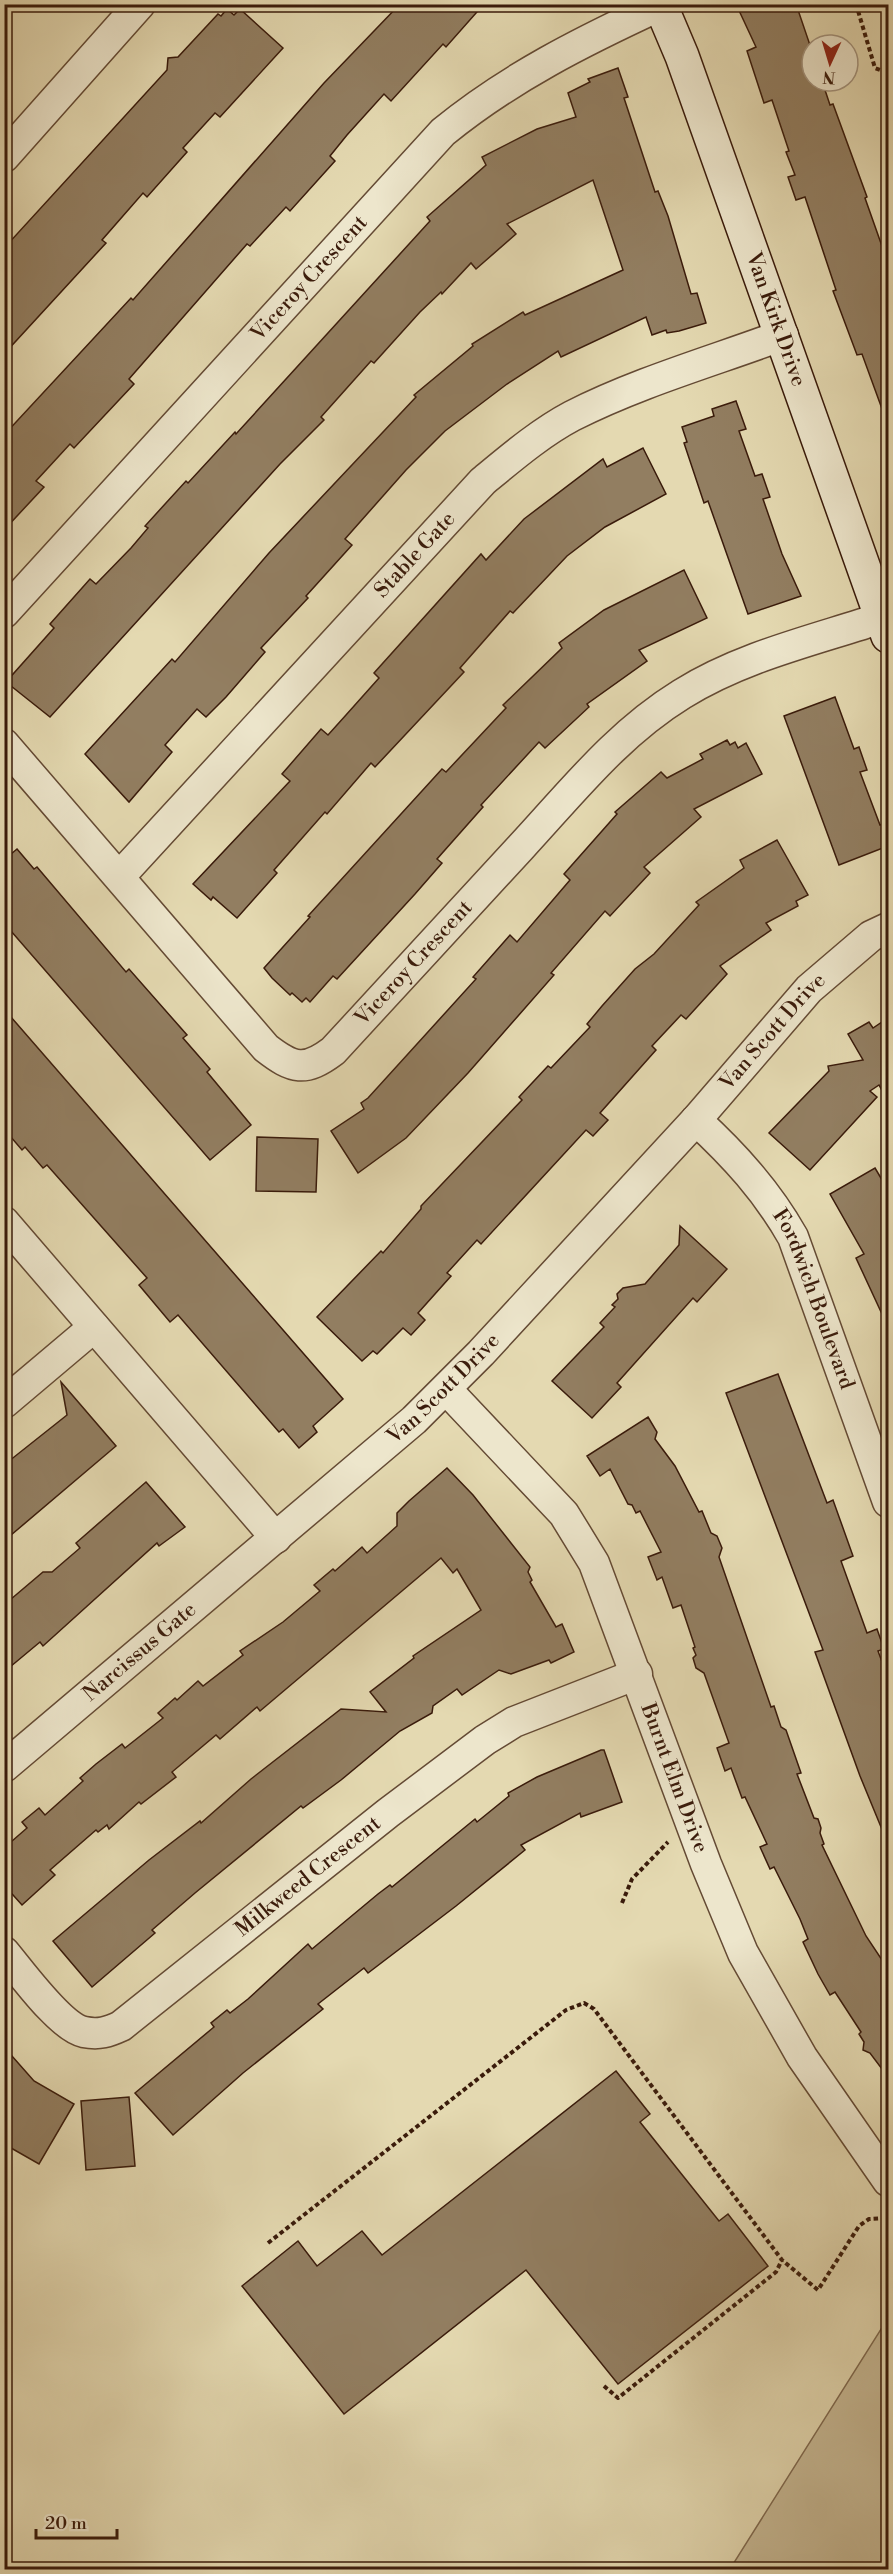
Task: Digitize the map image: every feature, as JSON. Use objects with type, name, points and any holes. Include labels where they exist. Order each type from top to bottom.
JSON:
[{"type":"street","points":[[4,157],[140,4]]},
{"type":"street","name":"Van Kirk Drive","points":[[660,5],[682,56],[783,335],[885,627]]},
{"type":"street","name":"Viceroy Crescent","points":[[4,613],[443,132],[480,102],[539,65],[660,5]]},
{"type":"street","name":"Stable Gate","points":[[120,876],[483,481],[517,453],[572,417],[629,391],[783,335]]},
{"type":"street","name":"Viceroy Crescent","points":[[4,744],[266,1048],[295,1066],[317,1064],[340,1043],[586,773],[648,717],[682,694],[731,669],[789,647],[885,627]]},
{"type":"street","name":"Van Scott Drive","points":[[276,1538],[446,1389],[696,1119],[809,989],[871,936],[888,928]]},
{"type":"street","name":"Fordwich Boulevard","points":[[696,1119],[734,1154],[772,1202],[793,1237],[888,1503]]},
{"type":"street","points":[[4,1222],[276,1538]]},
{"type":"street","points":[[4,1402],[94,1327]]},
{"type":"street","name":"Burnt Elm Drive","points":[[446,1389],[548,1496],[573,1528],[606,1589],[694,1833],[743,1953],[802,2057],[888,2181]]},
{"type":"street","name":"Narcissus Gate","points":[[4,1767],[276,1538]]},
{"type":"street","name":"Milkweed Crescent","points":[[4,1952],[68,2023],[82,2032],[105,2034],[121,2026],[388,1813],[485,1740],[514,1722],[637,1674]]},
{"type":"path","points":[[856,4],[875,68],[888,73]]},
{"type":"path","points":[[622,1903],[632,1879],[671,1840]]},
{"type":"path","points":[[268,2243],[566,2010],[584,2003],[594,2009],[782,2260],[818,2290],[859,2226],[869,2218],[886,2218]]},
{"type":"path","points":[[603,2386],[618,2398],[776,2272],[782,2260]]},
{"type":"shaded area","points":[[888,2318],[888,2569],[730,2569]]},
{"type":"building","points":[[400,4],[484,4],[446,47],[443,44],[391,101],[384,94],[330,156],[335,161],[290,211],[286,207],[250,246],[247,244],[129,379],[134,384],[74,448],[70,444],[36,481],[44,487],[4,530],[4,435],[131,298],[133,300],[324,83]]},
{"type":"building","points":[[736,4],[796,4],[806,33],[800,33],[800,93],[826,93],[830,105],[833,104],[867,197],[865,198],[883,249],[888,247],[888,416],[885,417],[862,354],[857,355],[833,291],[836,290],[805,197],[796,200],[788,177],[795,175],[786,152],[789,151],[772,100],[764,103],[747,51],[756,47]]},
{"type":"building","points":[[227,9],[234,15],[240,9],[283,48],[220,117],[215,113],[183,148],[187,152],[147,197],[143,193],[102,240],[106,243],[4,354],[4,253],[9,248],[6,246],[167,70],[168,58],[178,57],[218,14],[221,16]]},
{"type":"building","points":[[618,68],[628,97],[624,98],[655,192],[658,191],[668,216],[691,294],[697,293],[706,323],[679,331],[667,333],[666,330],[652,335],[646,317],[561,357],[558,351],[507,384],[445,431],[406,470],[345,539],[352,545],[306,596],[308,598],[261,648],[265,652],[226,697],[206,717],[197,709],[165,745],[172,752],[129,802],[85,754],[172,659],[175,662],[269,553],[416,397],[414,395],[473,346],[472,344],[523,312],[525,315],[623,270],[593,180],[507,224],[516,234],[476,269],[471,263],[442,294],[441,292],[420,312],[374,363],[371,361],[321,417],[324,420],[280,464],[50,717],[6,682],[54,628],[50,624],[90,579],[96,584],[131,548],[148,528],[145,526],[186,481],[188,483],[235,432],[236,434],[430,221],[427,217],[486,165],[482,157],[537,129],[576,117],[568,93],[590,82],[588,79]]},
{"type":"building","points":[[736,401],[746,429],[739,431],[755,476],[762,474],[770,497],[763,499],[782,554],[801,596],[748,614],[708,501],[704,503],[684,443],[687,442],[682,427],[714,416],[712,409]]},
{"type":"building","points":[[643,448],[666,494],[605,527],[567,556],[513,613],[510,611],[460,668],[464,672],[375,767],[371,763],[327,814],[325,812],[274,870],[277,873],[237,918],[213,897],[211,900],[193,884],[290,781],[282,774],[321,729],[328,735],[379,678],[374,673],[481,554],[486,560],[524,519],[603,459],[607,467]]},
{"type":"building","points":[[684,570],[707,618],[639,650],[647,661],[587,704],[589,707],[545,748],[539,742],[481,805],[483,807],[437,859],[442,863],[415,894],[337,979],[333,976],[310,1002],[306,998],[302,1002],[292,993],[290,995],[272,978],[264,968],[310,917],[308,916],[442,769],[446,772],[506,708],[503,705],[562,648],[559,643],[604,610]]},
{"type":"building","points":[[835,697],[854,749],[859,747],[867,770],[860,772],[888,841],[888,846],[839,865],[784,716]]},
{"type":"building","points":[[727,740],[730,745],[735,742],[738,748],[746,743],[762,774],[694,809],[701,817],[644,867],[650,873],[610,916],[605,911],[551,973],[554,975],[468,1073],[406,1138],[358,1173],[331,1131],[364,1109],[361,1103],[476,979],[473,977],[510,935],[517,942],[570,880],[564,874],[617,814],[615,812],[661,772],[667,778],[703,759],[700,754]]},
{"type":"building","points":[[777,840],[808,895],[796,901],[798,906],[766,923],[771,930],[720,966],[727,974],[686,1019],[681,1015],[652,1046],[656,1050],[600,1113],[608,1120],[593,1136],[586,1130],[481,1244],[477,1240],[447,1273],[451,1276],[418,1313],[425,1320],[411,1335],[403,1328],[377,1354],[373,1351],[362,1361],[317,1317],[381,1251],[383,1253],[421,1209],[421,1206],[522,1100],[519,1097],[548,1066],[551,1068],[590,1027],[587,1024],[602,1006],[635,969],[654,954],[699,905],[696,902],[744,868],[740,860]]},
{"type":"building","points":[[17,849],[34,869],[37,867],[126,972],[129,969],[187,1035],[183,1038],[210,1069],[207,1072],[251,1125],[210,1160],[4,923],[4,860]]},
{"type":"building","points":[[4,1009],[343,1399],[313,1426],[317,1432],[299,1448],[283,1429],[279,1432],[178,1315],[170,1322],[139,1285],[147,1278],[47,1165],[43,1168],[25,1147],[22,1150],[4,1129]]},
{"type":"building","points":[[888,1018],[888,1102],[879,1085],[870,1091],[877,1097],[810,1170],[769,1133],[829,1071],[828,1066],[863,1060],[848,1034],[869,1022],[873,1028]]},
{"type":"building","points":[[257,1137],[318,1139],[316,1192],[256,1191]]},
{"type":"building","points":[[875,1168],[888,1190],[888,1327],[856,1258],[864,1254],[830,1194]]},
{"type":"building","points":[[680,1226],[727,1269],[697,1302],[693,1298],[617,1383],[621,1387],[592,1418],[552,1381],[604,1327],[600,1323],[615,1307],[612,1305],[618,1299],[617,1294],[623,1288],[645,1284],[679,1245]]},
{"type":"building","points":[[778,1374],[827,1503],[833,1500],[853,1556],[841,1561],[867,1633],[877,1629],[884,1649],[878,1651],[888,1678],[888,1844],[860,1776],[815,1652],[823,1650],[726,1393]]},
{"type":"building","points":[[61,1382],[116,1446],[4,1541],[4,1465],[67,1415]]},
{"type":"building","points":[[648,1417],[657,1432],[655,1439],[675,1466],[699,1512],[702,1511],[711,1533],[717,1536],[722,1548],[719,1557],[771,1707],[774,1706],[781,1727],[786,1730],[801,1773],[797,1774],[814,1818],[818,1819],[824,1844],[822,1845],[866,1936],[888,1969],[888,2077],[870,2053],[863,2050],[864,2042],[859,2034],[861,2032],[835,1992],[830,1995],[818,1974],[803,1942],[808,1939],[800,1919],[774,1867],[770,1869],[760,1847],[767,1844],[745,1797],[742,1798],[731,1768],[725,1771],[717,1748],[729,1743],[704,1673],[696,1668],[693,1658],[696,1655],[693,1648],[695,1647],[681,1605],[673,1608],[662,1577],[657,1580],[648,1557],[661,1552],[640,1511],[636,1513],[632,1505],[628,1504],[610,1469],[600,1476],[587,1456]]},
{"type":"building","points":[[447,1468],[473,1495],[530,1567],[528,1572],[532,1580],[530,1582],[556,1627],[562,1624],[574,1652],[551,1663],[549,1660],[511,1674],[499,1670],[462,1695],[457,1689],[433,1706],[432,1713],[400,1731],[341,1780],[303,1808],[301,1806],[152,1930],[155,1933],[92,1987],[53,1941],[149,1860],[200,1821],[201,1823],[251,1779],[341,1709],[386,1712],[370,1692],[414,1658],[413,1656],[481,1610],[457,1569],[453,1573],[441,1558],[260,1711],[257,1707],[220,1739],[216,1735],[172,1772],[176,1777],[141,1804],[139,1802],[109,1829],[107,1825],[98,1832],[96,1830],[50,1870],[55,1875],[22,1905],[4,1885],[4,1848],[27,1828],[22,1822],[39,1808],[45,1815],[83,1781],[80,1778],[96,1764],[122,1744],[125,1748],[163,1718],[158,1713],[175,1698],[177,1700],[198,1681],[203,1686],[243,1655],[240,1651],[283,1622],[320,1591],[314,1585],[333,1569],[335,1571],[362,1547],[367,1553],[397,1526],[397,1513]]},
{"type":"building","points":[[146,1482],[185,1527],[159,1546],[157,1543],[43,1646],[40,1642],[4,1672],[4,1605],[43,1572],[52,1572],[80,1548],[76,1543]]},
{"type":"building","points":[[604,1750],[622,1802],[581,1817],[580,1813],[521,1845],[525,1850],[456,1906],[368,1973],[364,1968],[318,2004],[323,2009],[243,2073],[173,2135],[135,2093],[214,2027],[211,2023],[227,2010],[230,2013],[248,1999],[308,1944],[312,1949],[378,1894],[390,1885],[392,1887],[475,1819],[477,1822],[509,1796],[508,1793],[537,1777]]},
{"type":"building","points":[[4,2047],[34,2081],[74,2104],[39,2164],[4,2144]]},
{"type":"building","points":[[616,2071],[650,2114],[640,2122],[719,2221],[728,2214],[768,2266],[618,2384],[526,2270],[344,2414],[242,2286],[298,2241],[317,2266],[362,2231],[382,2255]]},
{"type":"building","points":[[129,2097],[135,2166],[86,2170],[81,2101]]}]
